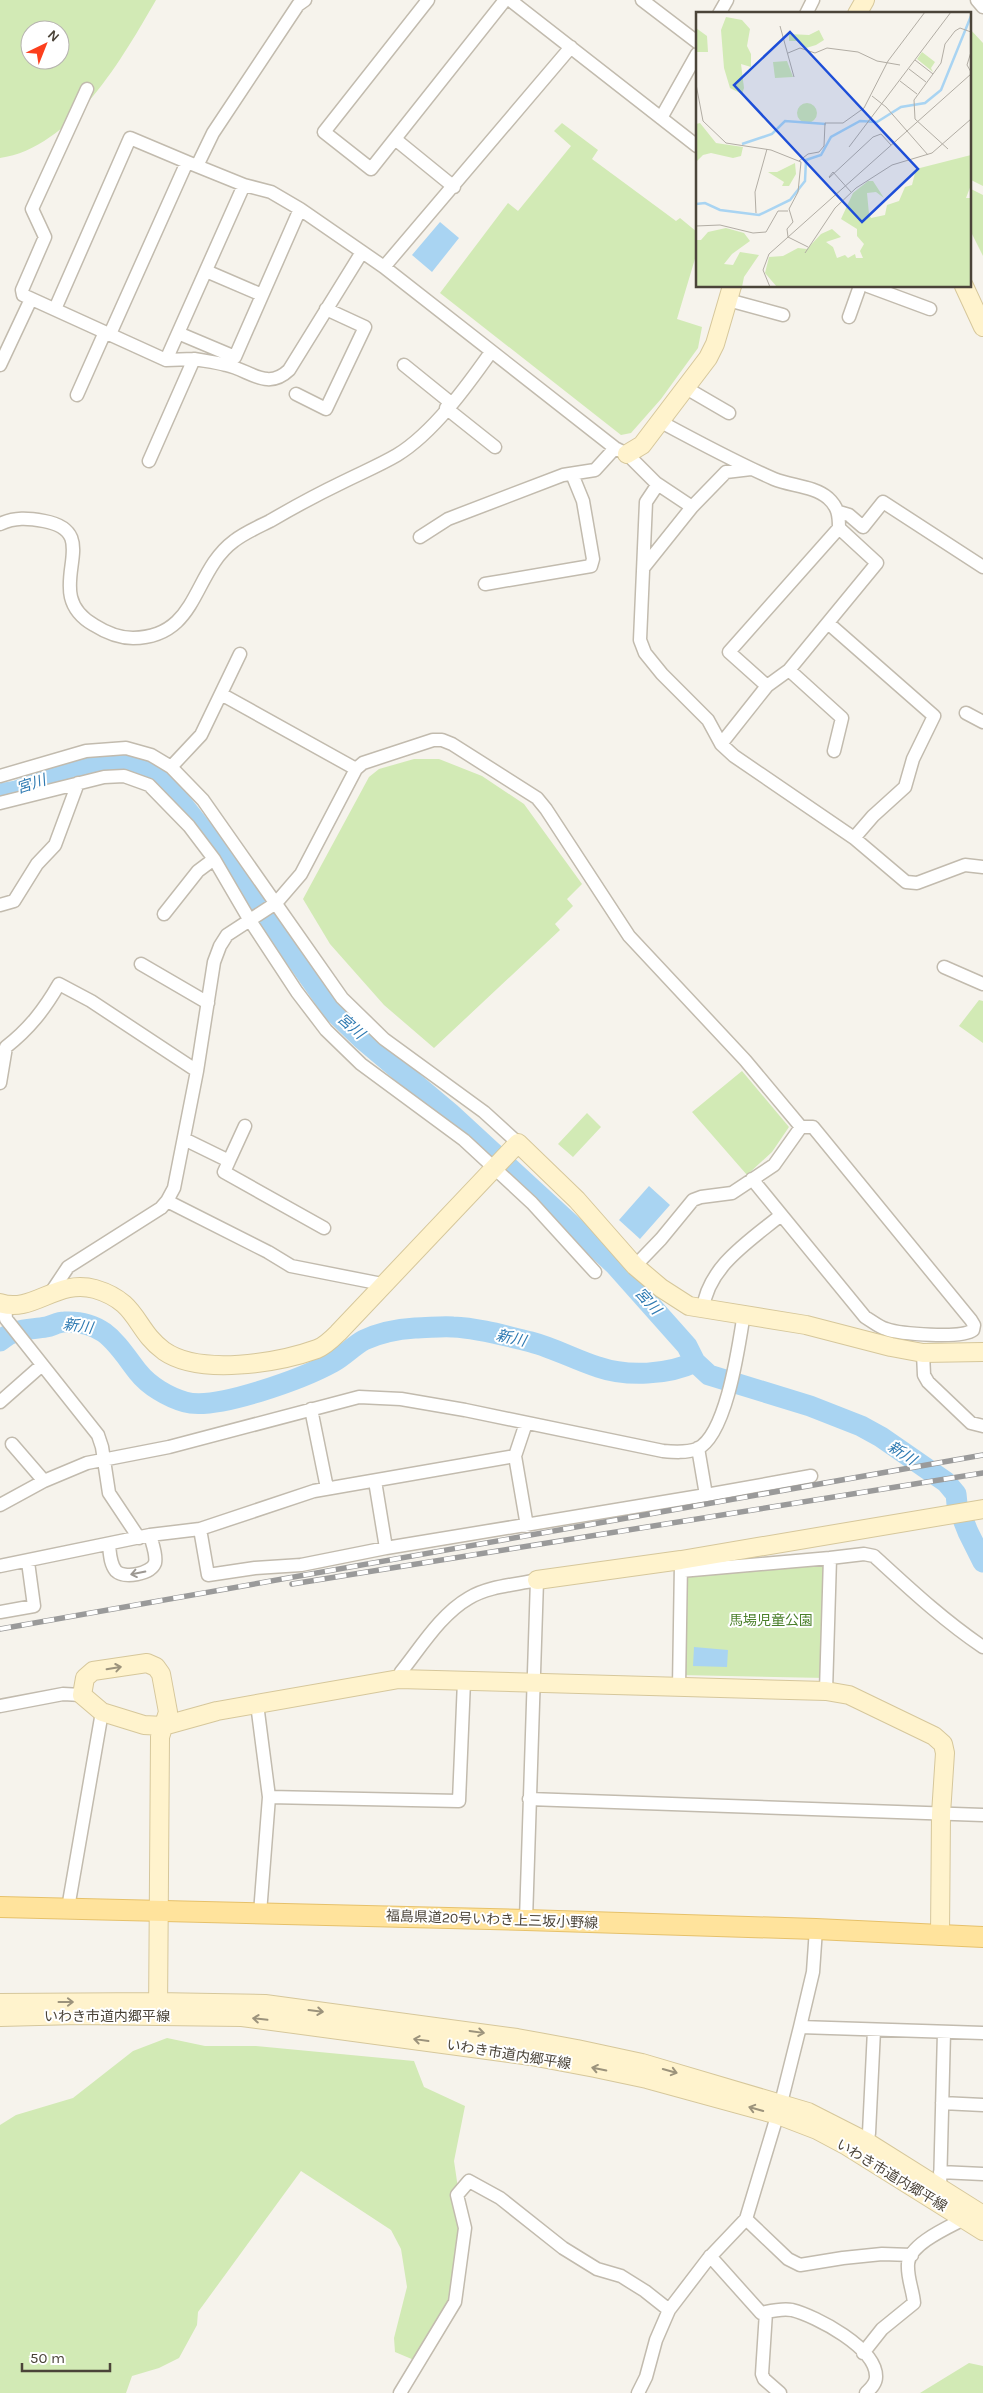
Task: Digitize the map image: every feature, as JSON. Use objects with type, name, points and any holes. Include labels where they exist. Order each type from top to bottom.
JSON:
[{"type":"main road","name":"福島県道20号いわき上三坂小野線","points":[[0,1907],[526,1920],[816,1929],[983,1937]]},
{"type":"street","points":[[77,395],[192,164],[298,5],[304,0]]},
{"type":"street","points":[[428,0],[324,132],[371,169],[505,0]]},
{"type":"street","points":[[510,0],[696,145]]},
{"type":"street","points":[[642,0],[696,41]]},
{"type":"street","points":[[720,12],[727,0]]},
{"type":"street","points":[[807,12],[813,0]]},
{"type":"street","points":[[858,12],[865,0]]},
{"type":"street","points":[[977,0],[983,7]]},
{"type":"street","points":[[384,268],[571,47]]},
{"type":"street","points":[[661,118],[696,56]]},
{"type":"street","points":[[86,89],[32,208],[45,237],[22,290],[23,295],[166,360],[194,359],[228,365],[264,380],[281,378],[288,370],[362,252]]},
{"type":"street","points":[[55,309],[130,138],[244,185],[271,192],[300,209],[384,268],[621,451],[656,483],[692,508]]},
{"type":"street","points":[[395,139],[454,187]]},
{"type":"street","points":[[166,360],[244,185]]},
{"type":"street","points":[[178,333],[235,357],[300,209]]},
{"type":"street","points":[[206,271],[262,295]]},
{"type":"street","points":[[849,317],[859,288]]},
{"type":"street","points":[[873,288],[930,309]]},
{"type":"street","points":[[965,288],[983,328]]},
{"type":"street","points":[[420,537],[448,519],[563,475],[595,470],[621,451],[642,445],[686,388],[715,344],[730,293],[783,315]]},
{"type":"street","points":[[0,365],[31,298]]},
{"type":"street","points":[[296,394],[326,409],[365,327],[326,309]]},
{"type":"street","points":[[0,524],[12,519],[29,518],[57,523],[71,536],[74,548],[69,594],[75,609],[85,620],[119,636],[134,638],[157,634],[171,626],[192,605],[211,564],[234,540],[397,455],[420,439],[491,352]]},
{"type":"street","points":[[149,461],[194,359]]},
{"type":"street","points":[[404,365],[495,447]]},
{"type":"street","points":[[686,388],[729,413]]},
{"type":"street","points":[[661,422],[752,469],[787,484],[820,493],[829,499],[839,512],[849,516],[863,526],[883,502],[983,567]]},
{"type":"street","points":[[644,568],[692,508],[726,472],[752,469]]},
{"type":"street","points":[[485,584],[591,566],[593,559],[583,501],[572,474]]},
{"type":"street","points":[[656,483],[656,487],[646,502],[640,640],[645,653],[662,674],[708,720],[721,744],[734,756],[854,838],[897,875],[911,883],[917,883],[965,864],[983,860]]},
{"type":"street","points":[[767,686],[729,652],[839,528],[839,512]]},
{"type":"street","points":[[721,744],[767,686],[789,670],[877,564],[839,528]]},
{"type":"street","points":[[828,623],[934,716],[914,759],[905,787],[873,816],[854,838]]},
{"type":"street","points":[[171,767],[201,735],[240,654]]},
{"type":"street","points":[[789,670],[842,718],[834,751]]},
{"type":"street","points":[[220,694],[356,769]]},
{"type":"street","points":[[966,713],[983,722]]},
{"type":"street","points":[[52,1291],[68,1267],[161,1208],[168,1201],[174,1188],[184,1139],[214,962],[227,934],[272,904],[301,874],[356,769],[363,763],[433,740],[442,740],[537,798],[629,936],[745,1060],[801,1127]]},
{"type":"street","points":[[0,776],[86,751],[126,748],[151,755],[171,767],[203,800],[272,904],[342,998],[365,1022],[415,1063],[484,1112],[515,1146],[577,1200],[635,1266],[661,1288],[689,1306],[743,1318],[806,1325],[858,1339],[924,1353],[983,1352]]},
{"type":"street","points":[[0,803],[104,777],[124,776],[149,785],[189,826],[214,859],[297,992],[326,1030],[349,1055],[464,1140],[495,1167],[532,1203],[595,1272]]},
{"type":"street","points":[[0,905],[14,901],[37,864],[55,845],[78,783]]},
{"type":"street","points":[[164,914],[198,871],[214,859]]},
{"type":"street","points":[[965,864],[983,867]]},
{"type":"street","points":[[140,964],[208,1003]]},
{"type":"street","points":[[944,967],[983,984]]},
{"type":"street","points":[[0,1083],[3,1046],[27,1030],[50,1000],[59,984],[91,1001],[197,1071]]},
{"type":"street","points":[[245,1126],[224,1172],[324,1228]]},
{"type":"street","points":[[635,1266],[661,1240],[693,1200],[701,1196],[732,1193],[774,1165],[801,1127]]},
{"type":"street","points":[[752,1179],[865,1317],[885,1329],[917,1334],[964,1335],[972,1330],[974,1325],[813,1127],[801,1127]]},
{"type":"street","points":[[184,1139],[229,1161],[228,1163]]},
{"type":"street","points":[[109,1545],[111,1562],[119,1573],[125,1575],[147,1571],[152,1568],[155,1559],[145,1537],[109,1494],[98,1435],[6,1319],[2,1304],[16,1306],[27,1303],[67,1286],[80,1286],[104,1292],[120,1299],[128,1306],[156,1344],[166,1352],[203,1364],[248,1364],[318,1348],[338,1333],[382,1284],[515,1146]]},
{"type":"street","points":[[168,1201],[268,1252],[291,1266],[382,1284]]},
{"type":"street","points":[[704,1309],[704,1298],[726,1260],[781,1215]]},
{"type":"street","points":[[858,1339],[865,1317]]},
{"type":"street","points":[[0,1505],[44,1482],[87,1463],[169,1447],[342,1401],[375,1397],[464,1410],[663,1451],[682,1452],[698,1448],[718,1427],[725,1405],[743,1318]]},
{"type":"street","points":[[924,1353],[924,1375],[928,1382],[971,1423],[983,1426]]},
{"type":"street","points":[[0,1402],[41,1363]]},
{"type":"street","points":[[311,1409],[327,1488]]},
{"type":"street","points":[[526,1423],[515,1456],[527,1526]]},
{"type":"street","points":[[12,1444],[44,1482]]},
{"type":"street","points":[[698,1448],[706,1495]]},
{"type":"street","points":[[0,1566],[28,1562],[145,1537],[200,1529],[327,1488],[515,1456]]},
{"type":"street","points":[[200,1529],[208,1575],[255,1568],[301,1565],[386,1548],[527,1526],[812,1476]]},
{"type":"street","points":[[375,1481],[386,1548]]},
{"type":"street","points":[[681,1566],[983,1509]]},
{"type":"street","points":[[399,1679],[401,1672],[454,1608],[470,1597],[488,1590],[537,1580],[681,1566],[830,1558],[864,1554],[874,1556],[928,1606],[983,1647]]},
{"type":"street","points":[[826,1691],[830,1558]]},
{"type":"street","points":[[0,1612],[34,1606],[28,1562]]},
{"type":"street","points":[[679,1687],[681,1566]]},
{"type":"street","points":[[526,1920],[537,1580]]},
{"type":"street","points":[[82,1695],[86,1678],[93,1671],[147,1663],[156,1667],[161,1674],[168,1712],[160,1737],[158,2008]]},
{"type":"street","points":[[0,1706],[63,1694],[82,1695],[102,1712],[144,1724],[163,1726],[217,1711],[399,1679],[826,1691],[849,1695],[934,1736],[943,1744],[945,1754],[941,1814],[940,1936]]},
{"type":"street","points":[[269,1797],[459,1801],[464,1681]]},
{"type":"street","points":[[257,1704],[269,1797],[260,1913]]},
{"type":"street","points":[[68,1908],[102,1712]]},
{"type":"street","points":[[529,1799],[983,1815]]},
{"type":"street","points":[[638,2393],[646,2378],[656,2340],[669,2310],[710,2256],[746,2219],[779,2109],[800,2026],[813,1972],[816,1929]]},
{"type":"street","name":"いわき市道内郷平線","points":[[0,2003],[158,2008],[251,2018],[531,2056],[647,2079],[779,2109],[808,2112],[867,2142],[983,2215]]},
{"type":"street","name":"いわき市道内郷平線","points":[[0,2017],[158,2008]]},
{"type":"street","points":[[800,2026],[983,2033]]},
{"type":"street","points":[[867,2142],[874,2030]]},
{"type":"street","points":[[944,2032],[938,2187],[983,2174]]},
{"type":"street","points":[[942,2103],[983,2105]]},
{"type":"street","name":"いわき市道内郷平線","points":[[779,2109],[847,2146],[938,2187],[964,2220],[983,2231]]},
{"type":"street","points":[[400,2393],[456,2302],[465,2228],[457,2195],[469,2181],[500,2198],[562,2248],[597,2269],[620,2276],[646,2291],[669,2310]]},
{"type":"street","points":[[746,2219],[788,2259],[800,2265],[882,2254],[912,2255]]},
{"type":"street","points":[[863,2353],[882,2329],[914,2303],[908,2260],[937,2233],[964,2220]]},
{"type":"street","points":[[710,2256],[762,2313],[785,2309],[806,2315],[835,2330],[854,2344],[871,2363],[876,2376],[875,2382],[866,2393]]},
{"type":"street","points":[[766,2312],[762,2374],[780,2393]]},
{"type":"green space","points":[[0,0],[156,0],[128,47],[93,97],[72,119],[50,137],[26,151],[0,158]]},
{"type":"green space","points":[[970,29],[983,43],[983,186],[970,180]]},
{"type":"green space","points":[[562,123],[598,150],[592,159],[676,221],[680,218],[696,231],[696,255],[677,319],[702,327],[698,348],[661,399],[631,433],[621,435],[440,293],[508,203],[518,211],[571,146],[554,131]]},
{"type":"green space","points":[[970,188],[983,195],[983,256],[970,230]]},
{"type":"green space","points":[[414,759],[439,759],[482,776],[524,804],[582,884],[567,899],[573,906],[555,924],[560,930],[434,1048],[384,1005],[330,944],[303,899],[369,777],[379,769]]},
{"type":"green space","points":[[979,1000],[983,1001],[983,1043],[959,1026]]},
{"type":"green space","points":[[742,1071],[789,1127],[772,1152],[747,1175],[692,1112]]},
{"type":"green space","points":[[587,1113],[601,1127],[573,1157],[558,1144]]},
{"type":"green space","name":"馬場児童公園","points":[[830,1558],[826,1678],[679,1675],[681,1571]]},
{"type":"green space","points":[[167,2038],[205,2046],[256,2046],[414,2061],[424,2087],[465,2106],[454,2161],[463,2222],[455,2292],[414,2360],[395,2352],[394,2338],[407,2287],[401,2249],[391,2230],[301,2171],[198,2312],[197,2325],[179,2358],[159,2368],[132,2376],[126,2393],[0,2393],[0,2125],[16,2115],[73,2098],[133,2051]]},
{"type":"green space","points":[[969,2363],[983,2366],[983,2393],[920,2393]]},
{"type":"water","points":[[440,222],[459,238],[432,272],[412,255]]},
{"type":"water","points":[[649,1186],[670,1205],[640,1239],[619,1220]]},
{"type":"water","points":[[694,1647],[728,1650],[727,1667],[693,1666]]},
{"type":"waterway","name":"宮川","points":[[0,794],[16,791],[76,769],[129,763],[160,776],[225,858],[333,1011],[362,1039],[450,1113],[615,1265],[687,1346],[695,1362],[709,1375],[810,1406],[861,1426],[881,1437],[946,1482],[956,1494],[957,1504],[968,1532],[983,1562]]},
{"type":"waterway","name":"新川","points":[[0,1341],[16,1332],[62,1322],[78,1322],[90,1325],[108,1336],[142,1377],[153,1386],[179,1400],[199,1404],[238,1398],[282,1384],[320,1369],[341,1357],[364,1340],[396,1330],[448,1327],[473,1329],[540,1345],[598,1367],[622,1372],[660,1372],[673,1370],[695,1362]]},
{"type":"railway","points":[[0,1629],[983,1455]]},
{"type":"railway","points":[[292,1584],[983,1473]]}]
